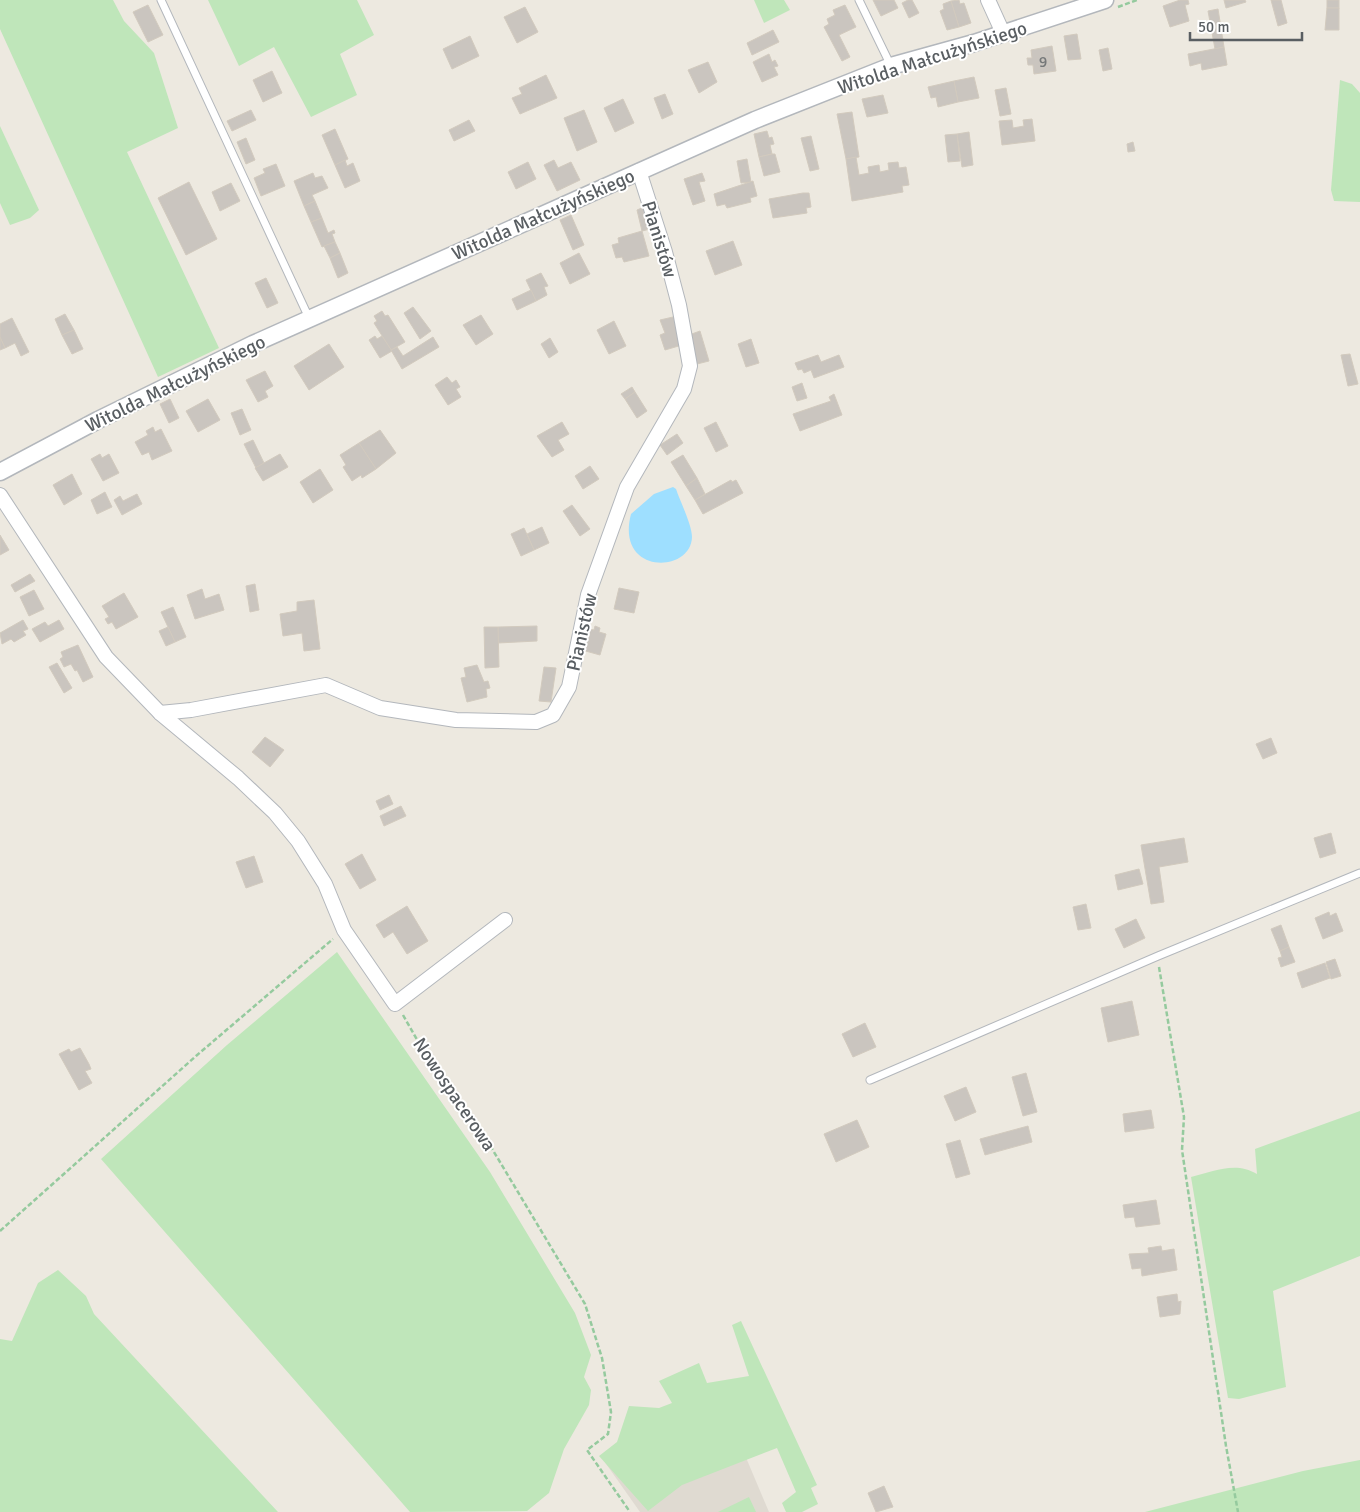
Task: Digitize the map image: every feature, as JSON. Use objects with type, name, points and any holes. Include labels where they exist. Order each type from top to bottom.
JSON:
[{"type":"street","points":[[988,0],[1004,33]]},
{"type":"street","name":"Witolda Małcużyńskiego","points":[[0,472],[180,378],[309,318],[755,120],[891,66],[1004,33],[1104,0]]},
{"type":"street","name":"Pianistów","points":[[160,713],[191,710],[326,685],[380,708],[456,720],[536,722],[553,715],[569,687],[588,594],[627,487],[684,389],[690,366],[679,305],[665,252],[639,171]]},
{"type":"street","points":[[0,495],[106,657],[160,713],[238,778],[275,813],[298,841],[325,884],[344,930],[395,1004],[505,920]]},
{"type":"lane","points":[[161,0],[309,318]]},
{"type":"lane","points":[[859,0],[891,66]]},
{"type":"lane","points":[[870,1080],[1158,956],[1360,873]]},
{"type":"path","points":[[0,1231],[196,1056],[344,930]]},
{"type":"path","points":[[1158,956],[1184,1117],[1183,1160],[1226,1446],[1238,1512]]},
{"type":"path","name":"Nowospacerowa","points":[[395,1004],[436,1073],[459,1106],[485,1137],[585,1304],[602,1358],[612,1412],[608,1434],[587,1450],[630,1512]]},
{"type":"shaded area","points":[[723,1403],[769,1512],[640,1512],[604,1461]]},
{"type":"green space","points":[[0,0],[113,0],[124,21],[154,53],[178,128],[127,152],[219,348],[158,377],[0,29]]},
{"type":"green space","points":[[208,0],[357,0],[374,35],[340,54],[357,95],[311,117],[274,47],[239,66]]},
{"type":"green space","points":[[754,0],[784,0],[790,10],[764,23]]},
{"type":"green space","points":[[1340,80],[1352,84],[1360,93],[1360,202],[1334,201],[1331,190]]},
{"type":"green space","points":[[0,126],[39,210],[30,218],[10,225],[0,203]]},
{"type":"green space","points":[[337,952],[490,1172],[575,1313],[591,1355],[584,1377],[591,1390],[589,1405],[564,1449],[549,1493],[527,1511],[410,1512],[101,1159],[227,1045]]},
{"type":"green space","points":[[1360,1111],[1360,1256],[1273,1291],[1286,1387],[1239,1399],[1228,1398],[1191,1177],[1225,1168],[1241,1168],[1257,1174],[1255,1149]]},
{"type":"green space","points":[[58,1270],[86,1296],[94,1314],[278,1512],[0,1512],[0,1339],[12,1341],[38,1283]]},
{"type":"green space","points":[[741,1321],[817,1485],[811,1488],[818,1504],[802,1512],[786,1512],[782,1503],[796,1492],[777,1448],[682,1485],[648,1511],[599,1456],[617,1442],[629,1406],[659,1408],[672,1403],[659,1381],[699,1363],[707,1383],[749,1376],[732,1325]]},
{"type":"green space","points":[[1360,1460],[1360,1512],[1145,1512],[1303,1471]]},
{"type":"green space","points":[[749,1497],[756,1512],[718,1512]]},
{"type":"water","points":[[673,487],[676,489],[686,513],[692,537],[688,549],[680,558],[668,562],[655,562],[643,558],[634,549],[629,534],[631,514],[654,494]]},
{"type":"building","points":[[873,0],[894,0],[898,8],[881,16]]},
{"type":"building","points":[[912,0],[919,13],[909,18],[902,3]]},
{"type":"building","points":[[959,0],[960,4],[964,3],[971,23],[959,27],[951,1]]},
{"type":"building","points":[[1180,0],[1188,0],[1189,4],[1185,5],[1189,21],[1170,27],[1163,6]]},
{"type":"building","points":[[1224,0],[1245,0],[1246,2],[1226,8]]},
{"type":"building","points":[[1271,0],[1281,0],[1287,23],[1278,26]]},
{"type":"building","points":[[1327,0],[1339,0],[1339,8],[1327,8]]},
{"type":"building","points":[[951,1],[959,27],[947,30],[940,11],[944,9],[943,4]]},
{"type":"building","points":[[148,5],[163,35],[148,42],[133,12]]},
{"type":"building","points":[[845,5],[856,27],[839,35],[850,57],[842,61],[824,27],[829,24],[827,19],[835,15],[833,10]]},
{"type":"building","points":[[525,7],[538,32],[517,43],[504,17]]},
{"type":"building","points":[[1327,8],[1339,8],[1339,30],[1325,30]]},
{"type":"building","points":[[1218,9],[1224,47],[1215,49],[1208,11]]},
{"type":"building","points":[[773,30],[779,42],[752,55],[747,43]]},
{"type":"building","points":[[1077,34],[1081,59],[1068,60],[1064,36]]},
{"type":"building","points":[[470,36],[479,56],[452,69],[443,49]]},
{"type":"building","points":[[1052,46],[1056,71],[1034,74],[1033,65],[1028,65],[1027,58],[1032,58],[1031,50]]},
{"type":"building","points":[[1224,47],[1227,65],[1202,70],[1201,63],[1190,66],[1188,54]]},
{"type":"building","points":[[1108,48],[1112,69],[1103,71],[1099,50]]},
{"type":"building","points":[[769,54],[772,62],[775,60],[778,66],[774,67],[778,75],[762,82],[753,62]]},
{"type":"building","points":[[708,62],[717,82],[699,93],[688,70]]},
{"type":"building","points":[[272,71],[282,93],[263,102],[253,80]]},
{"type":"building","points":[[546,75],[557,98],[520,114],[512,98],[522,94],[519,88]]},
{"type":"building","points":[[974,77],[979,98],[958,102],[954,81]]},
{"type":"building","points":[[954,81],[958,102],[938,107],[936,97],[931,98],[928,87]]},
{"type":"building","points":[[1006,88],[1011,114],[1000,116],[995,90]]},
{"type":"building","points":[[665,94],[673,114],[662,119],[654,98]]},
{"type":"building","points":[[883,95],[888,113],[867,117],[862,99]]},
{"type":"building","points":[[623,99],[634,123],[615,132],[604,108]]},
{"type":"building","points":[[251,110],[256,120],[232,131],[227,121]]},
{"type":"building","points":[[584,110],[597,142],[577,151],[564,118]]},
{"type":"building","points":[[852,112],[859,157],[846,159],[837,114]]},
{"type":"building","points":[[1032,119],[1035,141],[1002,145],[999,121],[1012,120],[1013,128],[1024,126],[1023,120]]},
{"type":"building","points":[[469,120],[475,131],[454,141],[449,130]]},
{"type":"building","points":[[335,129],[348,159],[335,165],[322,135]]},
{"type":"building","points":[[767,131],[769,138],[772,137],[774,144],[770,145],[772,154],[759,157],[754,134]]},
{"type":"building","points":[[969,132],[973,165],[962,167],[957,134]]},
{"type":"building","points":[[957,134],[960,161],[948,162],[945,135]]},
{"type":"building","points":[[811,136],[819,169],[810,171],[801,138]]},
{"type":"building","points":[[246,138],[255,160],[246,164],[237,142]]},
{"type":"building","points":[[1133,142],[1135,151],[1128,152],[1127,144]]},
{"type":"building","points":[[775,154],[780,172],[764,176],[759,157]]},
{"type":"building","points":[[856,157],[859,175],[869,173],[868,167],[879,165],[880,172],[889,170],[888,163],[898,162],[899,168],[906,167],[909,185],[902,186],[903,192],[852,201],[846,159]]},
{"type":"building","points":[[747,159],[751,182],[741,183],[737,161]]},
{"type":"building","points":[[345,160],[347,166],[353,163],[360,181],[345,188],[335,165]]},
{"type":"building","points":[[554,160],[558,168],[571,162],[580,180],[557,191],[544,165]]},
{"type":"building","points":[[528,162],[536,179],[516,189],[508,172]]},
{"type":"building","points":[[276,164],[285,186],[261,196],[254,178],[265,173],[263,169]]},
{"type":"building","points":[[313,173],[315,178],[322,176],[328,188],[312,195],[315,201],[304,206],[294,181]]},
{"type":"building","points":[[702,173],[705,181],[699,182],[705,201],[693,205],[684,179]]},
{"type":"building","points":[[753,181],[757,196],[750,198],[751,202],[727,208],[725,204],[717,206],[714,194]]},
{"type":"building","points":[[189,182],[217,239],[186,255],[158,198]]},
{"type":"building","points":[[231,183],[240,201],[220,211],[212,192]]},
{"type":"building","points":[[809,193],[811,207],[806,208],[807,213],[773,218],[769,199]]},
{"type":"building","points":[[315,201],[322,218],[311,222],[304,206]]},
{"type":"building","points":[[644,207],[650,229],[642,231],[637,210]]},
{"type":"building","points":[[571,215],[584,245],[573,250],[560,220]]},
{"type":"building","points":[[322,218],[328,233],[334,230],[335,233],[332,234],[335,242],[322,247],[311,222]]},
{"type":"building","points":[[642,231],[649,256],[624,262],[622,257],[616,258],[612,245],[619,243],[618,238]]},
{"type":"building","points":[[733,241],[742,265],[715,275],[706,251]]},
{"type":"building","points":[[335,242],[340,253],[330,258],[324,246]]},
{"type":"building","points":[[340,253],[348,273],[338,278],[330,258]]},
{"type":"building","points":[[579,253],[590,274],[570,284],[560,263]]},
{"type":"building","points":[[541,273],[548,286],[544,287],[547,295],[536,301],[526,280]]},
{"type":"building","points":[[266,278],[278,303],[267,308],[255,283]]},
{"type":"building","points":[[531,290],[536,301],[517,310],[512,299]]},
{"type":"building","points":[[413,307],[431,331],[420,339],[404,313]]},
{"type":"building","points":[[382,311],[385,316],[388,315],[405,342],[391,350],[374,323],[377,321],[374,316]]},
{"type":"building","points":[[65,314],[74,330],[62,335],[55,319]]},
{"type":"building","points":[[481,315],[493,334],[476,345],[463,325]]},
{"type":"building","points":[[673,317],[682,345],[665,350],[660,335],[665,333],[660,320]]},
{"type":"building","points":[[12,318],[29,352],[21,356],[15,343],[5,348],[0,337],[0,324]]},
{"type":"building","points":[[614,321],[626,346],[609,354],[597,330]]},
{"type":"building","points":[[74,330],[83,349],[72,354],[62,335]]},
{"type":"building","points":[[700,331],[709,361],[697,364],[689,335]]},
{"type":"building","points":[[375,336],[377,339],[382,336],[392,351],[380,358],[369,340]]},
{"type":"building","points":[[0,337],[5,348],[0,350]]},
{"type":"building","points":[[433,337],[439,347],[402,369],[391,350],[397,347],[403,356]]},
{"type":"building","points":[[550,338],[558,352],[549,358],[541,344]]},
{"type":"building","points":[[751,339],[759,363],[746,367],[738,344]]},
{"type":"building","points":[[329,344],[344,367],[309,390],[294,366]]},
{"type":"building","points":[[1350,354],[1358,384],[1348,386],[1341,355]]},
{"type":"building","points":[[818,355],[821,362],[839,355],[844,367],[814,378],[811,370],[804,373],[802,369],[798,370],[795,363]]},
{"type":"building","points":[[265,371],[273,386],[265,391],[268,397],[258,402],[246,380]]},
{"type":"building","points":[[447,377],[452,383],[456,380],[460,387],[456,389],[461,397],[448,405],[435,385]]},
{"type":"building","points":[[802,383],[807,398],[797,401],[792,387]]},
{"type":"building","points":[[632,387],[635,392],[625,399],[621,394]]},
{"type":"building","points":[[635,392],[647,411],[637,418],[625,399]]},
{"type":"building","points":[[834,394],[842,415],[800,431],[793,414],[831,401],[829,397]]},
{"type":"building","points":[[170,399],[179,418],[169,423],[160,404]]},
{"type":"building","points":[[208,399],[220,420],[198,432],[186,411]]},
{"type":"building","points":[[242,409],[251,430],[240,435],[231,413]]},
{"type":"building","points":[[562,422],[569,434],[558,440],[564,450],[552,457],[537,436]]},
{"type":"building","points":[[716,422],[728,446],[716,452],[704,428]]},
{"type":"building","points":[[153,427],[155,432],[161,429],[172,451],[152,460],[149,452],[142,455],[135,442],[148,435],[146,431]]},
{"type":"building","points":[[380,430],[396,453],[376,469],[359,443]]},
{"type":"building","points":[[677,434],[683,443],[667,455],[660,445]]},
{"type":"building","points":[[253,440],[264,463],[256,468],[244,444]]},
{"type":"building","points":[[359,443],[376,469],[362,478],[361,475],[352,481],[343,467],[346,465],[340,455]]},
{"type":"building","points":[[100,454],[102,458],[109,454],[119,473],[103,481],[91,459]]},
{"type":"building","points":[[280,454],[288,467],[263,481],[255,468]]},
{"type":"building","points":[[683,455],[697,478],[686,486],[671,462]]},
{"type":"building","points":[[590,466],[599,479],[583,489],[575,476]]},
{"type":"building","points":[[320,469],[333,490],[313,503],[300,482]]},
{"type":"building","points":[[72,474],[82,494],[64,505],[53,485]]},
{"type":"building","points":[[697,478],[705,494],[695,500],[686,486]]},
{"type":"building","points":[[731,480],[732,482],[736,480],[743,493],[703,514],[695,500]]},
{"type":"building","points":[[105,492],[112,507],[97,514],[91,500]]},
{"type":"building","points":[[137,494],[142,504],[122,515],[114,500],[120,496],[123,501]]},
{"type":"building","points":[[572,505],[590,529],[580,536],[563,511]]},
{"type":"building","points":[[542,527],[549,543],[534,550],[527,534]]},
{"type":"building","points":[[524,528],[534,550],[521,556],[511,534]]},
{"type":"building","points":[[0,535],[9,550],[0,555]]},
{"type":"building","points":[[30,574],[35,581],[15,592],[11,585]]},
{"type":"building","points":[[255,584],[259,610],[250,612],[246,586]]},
{"type":"building","points":[[619,588],[639,592],[634,613],[614,609]]},
{"type":"building","points":[[202,589],[205,599],[219,594],[224,610],[195,619],[187,595]]},
{"type":"building","points":[[34,590],[44,609],[29,616],[20,597]]},
{"type":"building","points":[[124,593],[138,617],[116,629],[112,622],[108,624],[105,619],[109,617],[102,606]]},
{"type":"building","points":[[314,600],[320,649],[304,651],[302,633],[283,636],[280,614],[297,611],[297,602]]},
{"type":"building","points":[[173,607],[186,637],[175,642],[161,612]]},
{"type":"building","points":[[23,620],[28,629],[23,631],[26,635],[14,642],[11,639],[2,644],[0,633]]},
{"type":"building","points":[[59,620],[64,629],[40,642],[32,629],[45,622],[48,626]]},
{"type":"building","points":[[537,626],[537,641],[498,643],[498,627]]},
{"type":"building","points":[[595,626],[600,628],[599,632],[606,634],[600,655],[582,650],[588,629],[594,630]]},
{"type":"building","points":[[168,627],[175,642],[166,646],[159,631]]},
{"type":"building","points":[[484,627],[498,627],[499,667],[485,668]]},
{"type":"building","points":[[78,645],[93,677],[83,682],[77,670],[75,671],[71,664],[64,667],[60,659],[63,657],[61,652]]},
{"type":"building","points":[[57,663],[72,688],[64,693],[49,667]]},
{"type":"building","points":[[477,665],[484,682],[488,681],[490,688],[486,689],[487,697],[467,702],[461,678],[466,677],[464,668]]},
{"type":"building","points":[[544,667],[556,668],[551,702],[539,701]]},
{"type":"building","points":[[265,737],[284,750],[270,767],[252,752]]},
{"type":"building","points":[[1271,738],[1277,753],[1263,759],[1256,744]]},
{"type":"building","points":[[389,795],[393,804],[380,810],[376,801]]},
{"type":"building","points":[[401,806],[406,816],[384,826],[380,816]]},
{"type":"building","points":[[1331,833],[1336,853],[1320,858],[1314,838]]},
{"type":"building","points":[[1184,838],[1188,862],[1159,867],[1164,902],[1151,904],[1141,845]]},
{"type":"building","points":[[362,854],[376,880],[360,889],[345,864]]},
{"type":"building","points":[[254,856],[263,882],[246,888],[236,862]]},
{"type":"building","points":[[1139,869],[1143,884],[1118,890],[1115,875]]},
{"type":"building","points":[[1086,904],[1091,928],[1078,930],[1073,907]]},
{"type":"building","points":[[407,906],[428,941],[407,954],[393,932],[384,938],[376,925]]},
{"type":"building","points":[[1329,912],[1330,916],[1336,913],[1343,931],[1323,939],[1315,918]]},
{"type":"building","points":[[1136,919],[1145,938],[1124,948],[1115,929]]},
{"type":"building","points":[[1281,925],[1289,947],[1280,951],[1271,929]]},
{"type":"building","points":[[1289,947],[1295,962],[1281,967],[1278,958],[1282,957],[1280,951]]},
{"type":"building","points":[[1335,959],[1341,976],[1331,979],[1326,962]]},
{"type":"building","points":[[1325,963],[1330,978],[1302,988],[1297,973]]},
{"type":"building","points":[[1132,1001],[1139,1035],[1108,1042],[1101,1008]]},
{"type":"building","points":[[865,1023],[876,1047],[853,1057],[842,1034]]},
{"type":"building","points":[[80,1048],[91,1069],[85,1071],[92,1083],[79,1090],[59,1054],[69,1049],[71,1052]]},
{"type":"building","points":[[1026,1073],[1037,1112],[1023,1116],[1012,1077]]},
{"type":"building","points":[[966,1087],[976,1112],[955,1121],[944,1096]]},
{"type":"building","points":[[1151,1110],[1154,1128],[1125,1132],[1123,1114]]},
{"type":"building","points":[[857,1120],[869,1147],[836,1162],[824,1134]]},
{"type":"building","points":[[1028,1126],[1032,1142],[985,1155],[980,1139]]},
{"type":"building","points":[[960,1140],[970,1174],[956,1178],[946,1144]]},
{"type":"building","points":[[1156,1200],[1160,1224],[1136,1227],[1134,1217],[1125,1218],[1123,1205]]},
{"type":"building","points":[[1161,1246],[1162,1251],[1174,1249],[1177,1270],[1142,1276],[1141,1268],[1132,1269],[1129,1254],[1149,1253],[1148,1248]]},
{"type":"building","points":[[1177,1294],[1178,1302],[1181,1301],[1180,1314],[1160,1317],[1157,1297]]},
{"type":"building","points":[[884,1486],[893,1507],[876,1512],[868,1493]]}]
